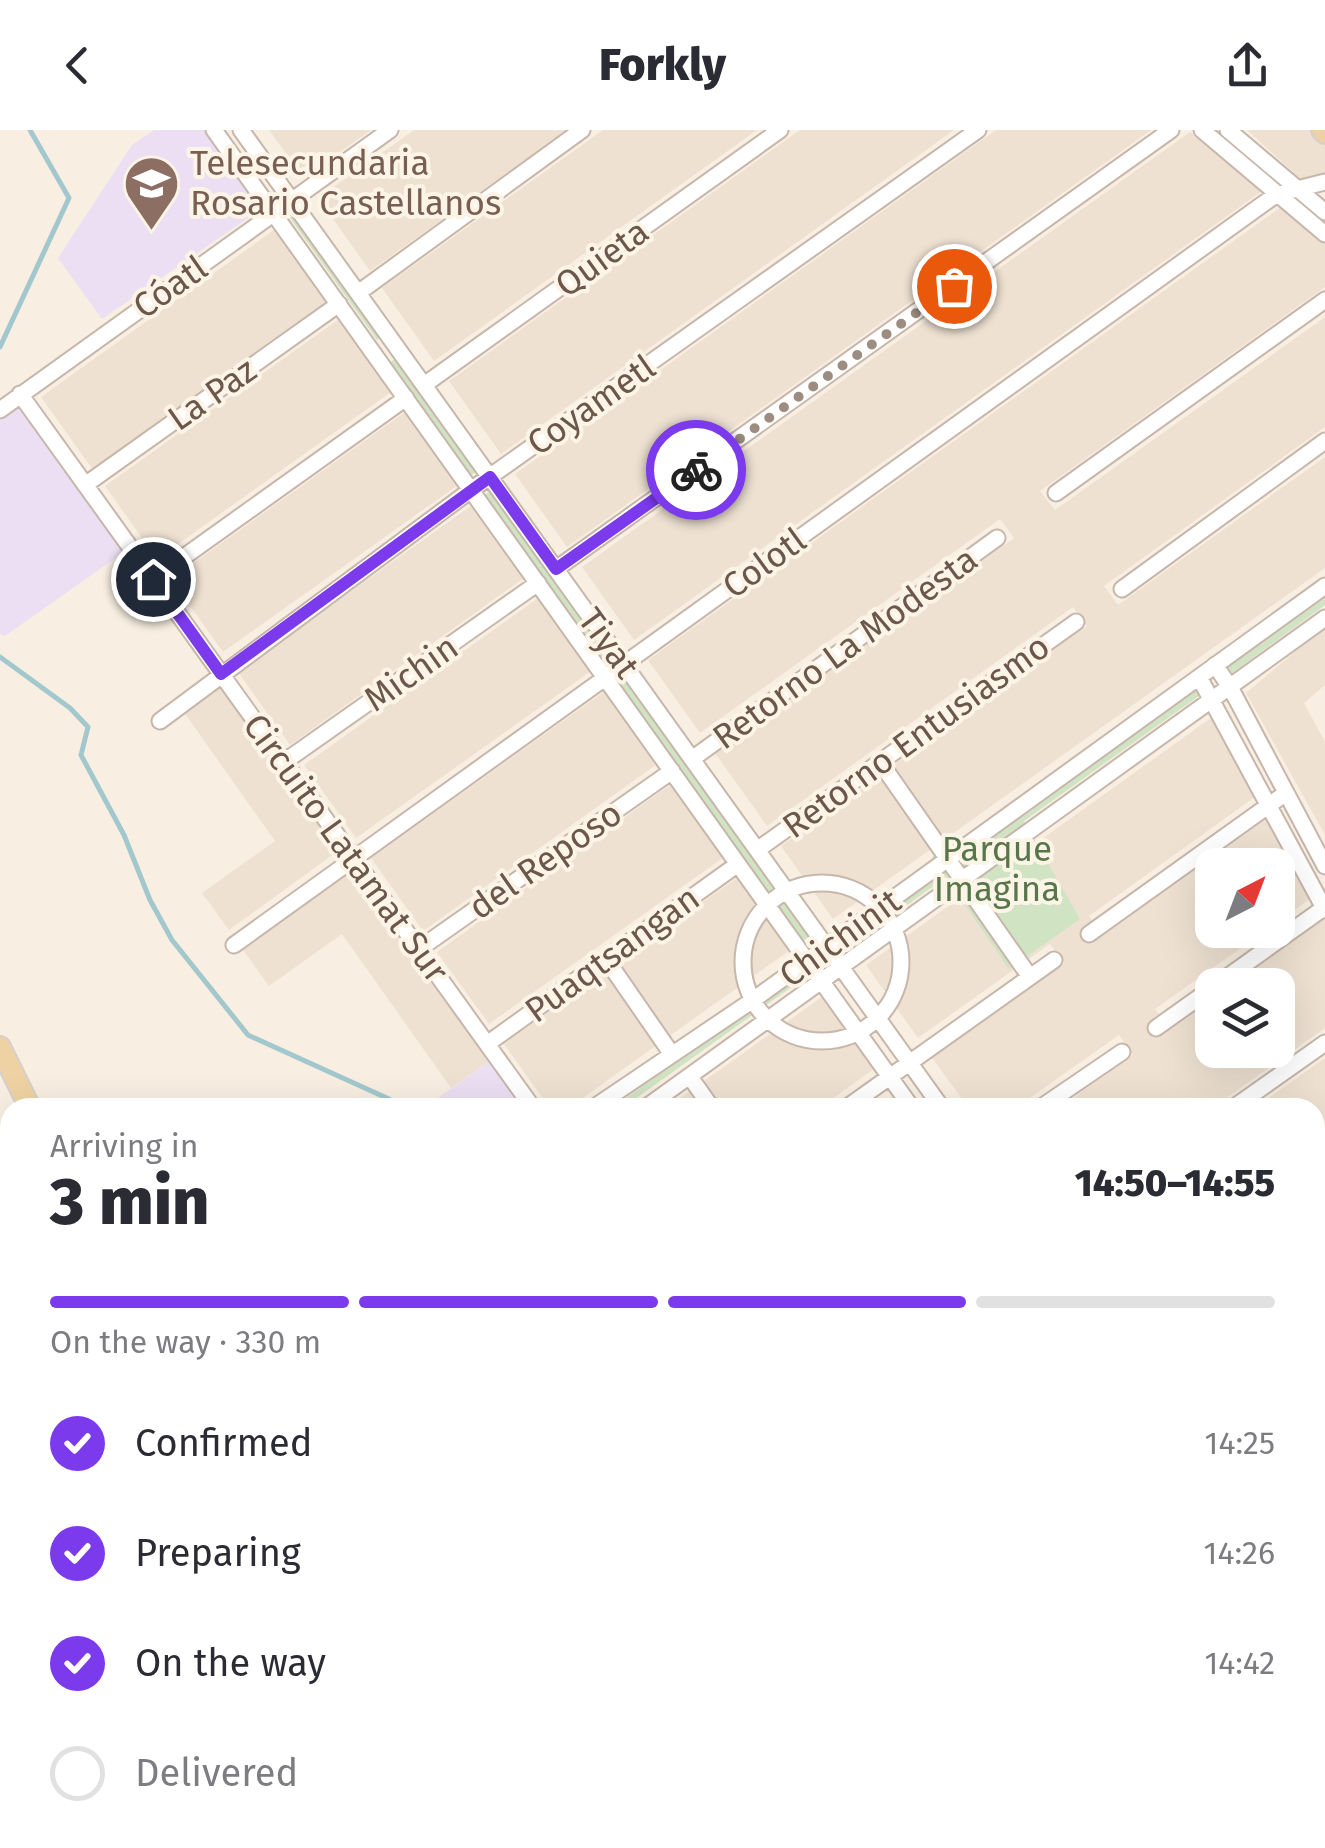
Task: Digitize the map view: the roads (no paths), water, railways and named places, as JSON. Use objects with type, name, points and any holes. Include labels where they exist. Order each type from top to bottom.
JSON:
[{"type":"main road","points":[[0,1047],[25,1098]]},
{"type":"street","name":"Tiyat","points":[[214,130],[905,1098]]},
{"type":"street","name":"Tiyat","points":[[241,130],[935,1098]]},
{"type":"street","name":"Cóatl","points":[[0,410],[390,130]]},
{"type":"street","points":[[358,293],[582,130]]},
{"type":"street","name":"Quieta","points":[[424,385],[780,130]]},
{"type":"street","name":"Coyametl","points":[[160,720],[471,490],[978,130]]},
{"type":"street","points":[[556,569],[1171,130]]},
{"type":"street","points":[[1202,130],[1325,234]]},
{"type":"street","points":[[1228,130],[1325,212]]},
{"type":"street","name":"Colotl","points":[[234,944],[1277,194],[1325,182]]},
{"type":"street","points":[[1056,493],[1325,300]]},
{"type":"street","name":"La Paz","points":[[85,484],[339,304]]},
{"type":"street","points":[[375,354],[394,343]]},
{"type":"street","name":"Circuito Latamat Sur","points":[[20,394],[526,1098]]},
{"type":"street","points":[[153,579],[406,398]]},
{"type":"street","points":[[1122,589],[1325,442]]},
{"type":"street","name":"Retorno La Modesta","points":[[692,759],[997,538]]},
{"type":"street","name":"Michin","points":[[284,762],[538,583]]},
{"type":"street","name":"Chichinit","points":[[607,1098],[753,1000],[1325,586]]},
{"type":"street","name":"Chichinit","points":[[659,1098],[1325,618]]},
{"type":"street","name":"Retorno Entusiasmo","points":[[758,850],[1076,622]]},
{"type":"street","points":[[1215,666],[1230,687],[1325,866]]},
{"type":"street","points":[[1199,677],[1325,909],[1240,968]]},
{"type":"street","points":[[880,762],[1030,976]]},
{"type":"street","name":"del Reposo","points":[[418,949],[672,771]]},
{"type":"street","points":[[696,806],[716,793]]},
{"type":"street","points":[[1089,934],[1286,793]]},
{"type":"street","name":"Puaqtsangan","points":[[487,1044],[738,864]]},
{"type":"street","points":[[812,883],[837,884],[860,892],[880,908],[895,930],[901,952],[900,976],[892,999],[878,1018],[858,1032],[827,1041],[796,1036],[769,1020],[753,1000],[744,976],[744,951],[751,927],[767,905],[786,891],[812,883]]},
{"type":"street","points":[[606,959],[671,1053]]},
{"type":"street","points":[[860,1098],[1054,960]]},
{"type":"street","points":[[1156,1028],[1195,1000]]},
{"type":"street","points":[[1247,1098],[1325,1043]]},
{"type":"street","points":[[1055,1098],[1122,1052]]},
{"type":"street","points":[[690,1077],[705,1098]]},
{"type":"waterway","points":[[0,347],[69,198],[30,130]]},
{"type":"waterway","points":[[0,657],[70,708],[88,727],[81,755],[124,835],[150,900],[172,940],[248,1035],[387,1098]]},
{"type":"place","name":"Telesecundaria Rosario Castellanos","points":[[151,232]]},
{"type":"park label","name":"Parque Imagina","points":[[997,869]]}]
